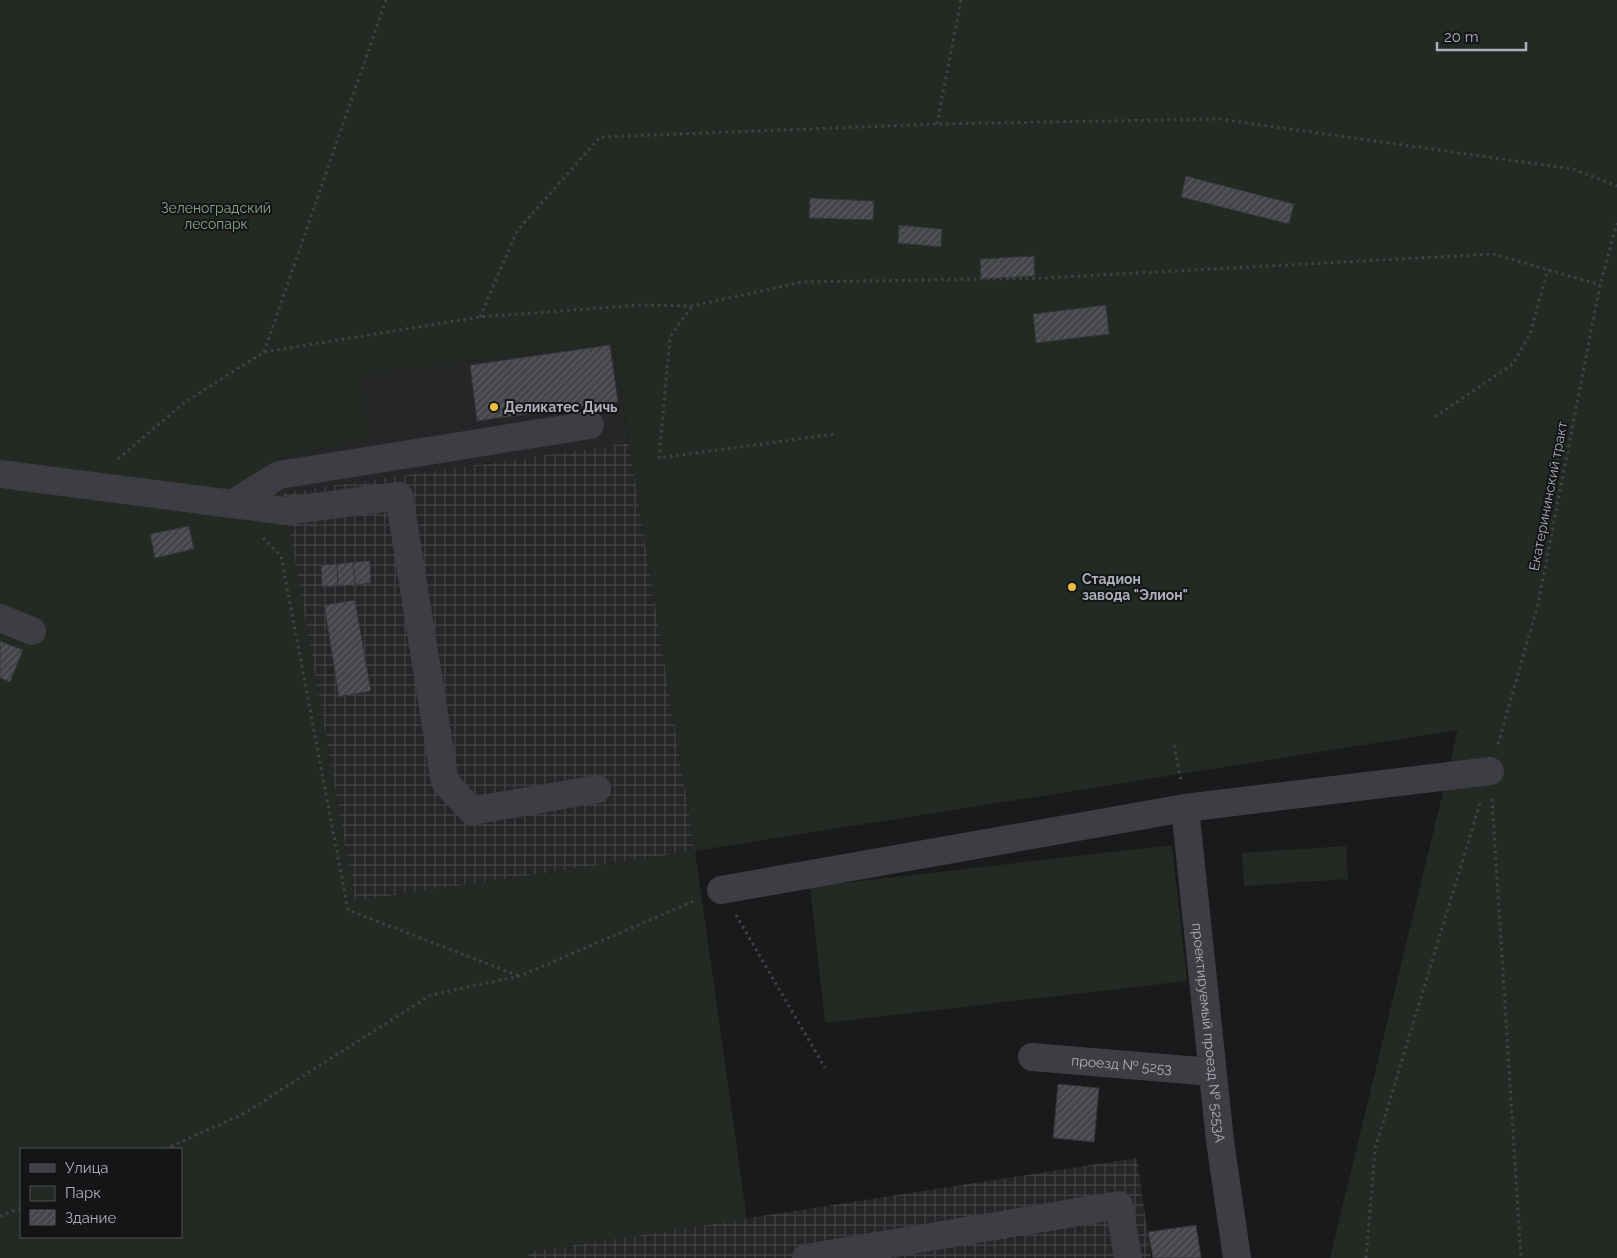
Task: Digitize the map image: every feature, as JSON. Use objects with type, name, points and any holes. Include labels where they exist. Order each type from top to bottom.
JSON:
[{"type":"lane","points":[[232,504],[279,474],[590,425]]},
{"type":"lane","points":[[0,474],[285,511],[398,496],[445,782],[472,811],[597,789]]},
{"type":"lane","points":[[0,618],[32,631]]},
{"type":"lane","points":[[721,890],[1185,808],[1490,771]]},
{"type":"lane","name":"проектируемый проезд № 5253А","points":[[1185,808],[1212,1072],[1237,1258]]},
{"type":"lane","name":"проезд № 5253","points":[[1032,1056],[1212,1072]]},
{"type":"lane","points":[[806,1258],[1120,1205],[1128,1258]]},
{"type":"path","points":[[264,352],[386,0]]},
{"type":"path","points":[[937,124],[961,0]]},
{"type":"path","points":[[480,317],[517,231],[600,137],[937,124],[1219,118],[1573,170],[1617,186]]},
{"type":"path","name":"Екатерининский тракт","points":[[1366,1258],[1375,1149],[1490,771],[1538,604],[1600,285],[1615,242],[1617,223]]},
{"type":"path","points":[[87,486],[185,402],[264,352],[480,317],[640,304],[692,306],[803,282],[1044,278],[1493,254],[1600,285]]},
{"type":"path","points":[[1435,417],[1513,364],[1530,334],[1548,270]]},
{"type":"path","points":[[692,306],[670,337],[659,458],[835,434]]},
{"type":"path","points":[[262,537],[281,556],[348,910],[520,976]]},
{"type":"path","points":[[1174,745],[1185,808]]},
{"type":"path","points":[[1490,771],[1521,1258]]},
{"type":"path","points":[[167,1148],[243,1114],[431,995],[520,976],[721,890],[825,1068]]},
{"type":"path","points":[[0,1216],[20,1208]]},
{"type":"shaded area","name":"Деликатес Дичь","points":[[613,343],[629,443],[282,493],[277,459],[368,438],[362,375]]},
{"type":"shaded area","points":[[629,443],[695,851],[355,901],[282,493]]},
{"type":"shaded area","points":[[1137,1158],[1151,1258],[528,1258],[528,1252]]},
{"type":"green space","name":"Зеленоградский лесопарк","points":[[0,0],[1617,0],[1617,1258],[1330,1258],[1458,730],[695,851],[747,1219],[528,1252],[528,1258],[0,1258]],"holes":[[[613,343],[695,851],[355,901],[277,459],[368,438],[362,375]]]},
{"type":"green space","points":[[1172,845],[1187,981],[825,1023],[810,887]]},
{"type":"green space","points":[[1346,846],[1348,879],[1244,886],[1242,853]]},
{"type":"building","points":[[1186,176],[1294,204],[1289,224],[1181,197]]},
{"type":"building","points":[[810,198],[874,201],[873,220],[809,218]]},
{"type":"building","points":[[899,225],[942,229],[941,247],[898,243]]},
{"type":"building","points":[[1034,256],[1035,276],[981,279],[980,259]]},
{"type":"building","points":[[1106,305],[1109,334],[1036,343],[1033,314]]},
{"type":"building","points":[[610,345],[618,402],[477,421],[470,365]]},
{"type":"building","points":[[189,526],[194,549],[155,558],[150,534]]},
{"type":"building","points":[[370,561],[371,583],[355,585],[353,562]]},
{"type":"building","points":[[353,562],[355,585],[338,586],[337,564]]},
{"type":"building","points":[[337,564],[338,586],[322,587],[321,565]]},
{"type":"building","points":[[355,600],[371,691],[339,697],[324,605]]},
{"type":"building","points":[[0,641],[23,650],[10,682],[0,678]]},
{"type":"building","points":[[1058,1084],[1099,1088],[1094,1142],[1053,1138]]},
{"type":"building","points":[[1196,1225],[1201,1258],[1153,1258],[1148,1232]]},
{"type":"place","name":"Деликатес Дичь","points":[[494,407]]},
{"type":"place","name":"Стадион завода \"Элион\"","points":[[1072,587]]}]
